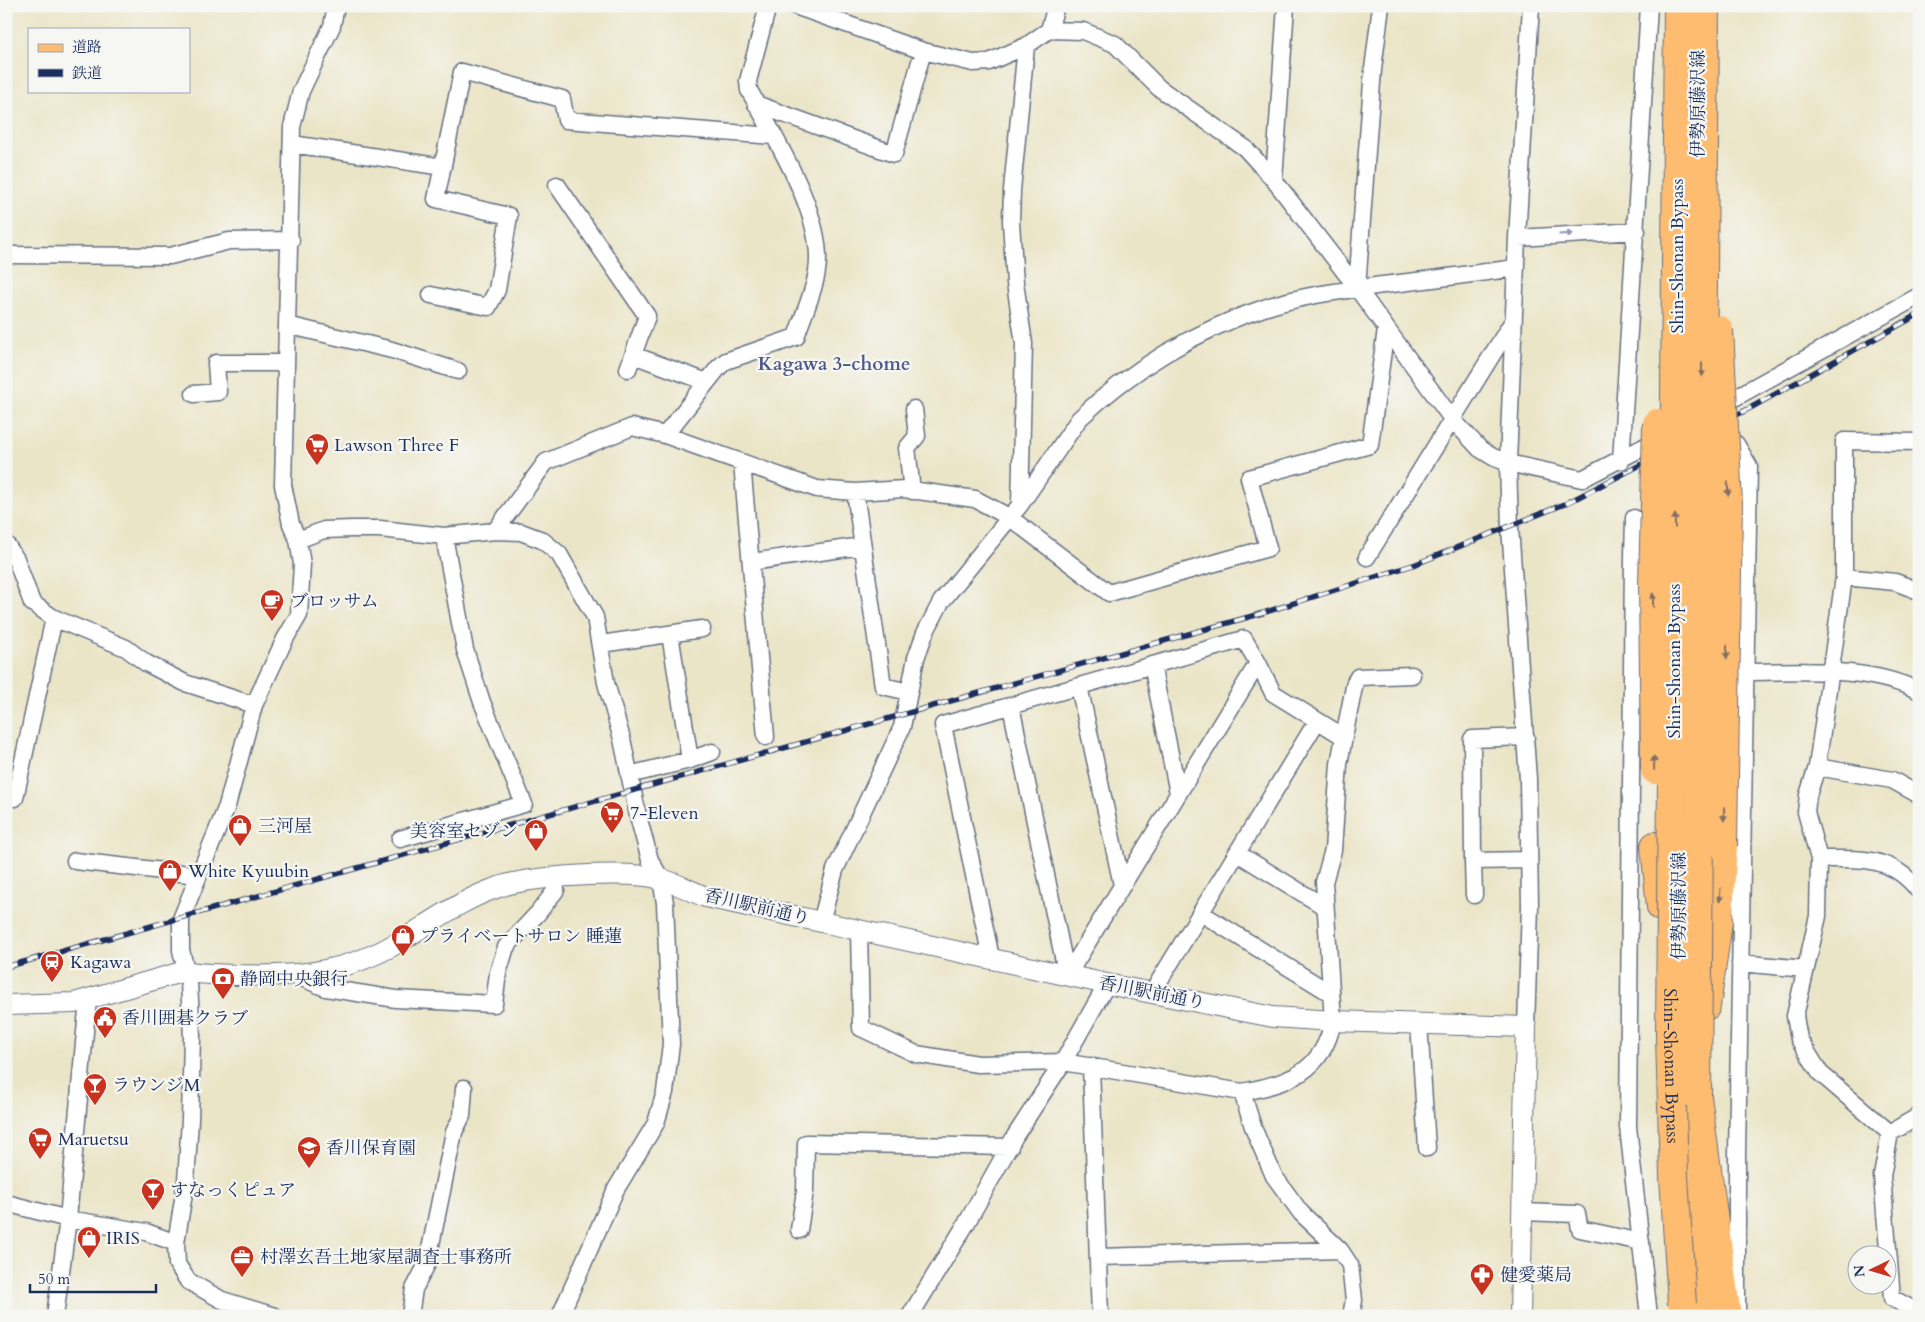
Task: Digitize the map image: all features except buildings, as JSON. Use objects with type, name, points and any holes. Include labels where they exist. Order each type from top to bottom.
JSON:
[{"type":"highway","name":"Shin-Shonan Bypass","points":[[1678,6],[1671,1099],[1683,1316]]},
{"type":"highway","name":"Shin-Shonan Bypass","points":[[1705,6],[1689,1097],[1708,1316]]},
{"type":"highway","points":[[1678,52],[1665,206],[1657,407],[1653,584],[1655,846],[1689,1097],[1727,1316]]},
{"type":"highway","points":[[1689,1097],[1718,922],[1723,846],[1728,494],[1721,357],[1704,161]]},
{"type":"highway","points":[[1666,1316],[1662,1094],[1665,1007],[1672,945]]},
{"type":"main road","name":"伊勢原藤沢線","points":[[1685,6],[1689,292],[1698,6]]},
{"type":"main road","name":"伊勢原藤沢線","points":[[1688,586],[1688,1316]]},
{"type":"main road","name":"伊勢原藤沢線","points":[[1689,1097],[1702,1316]]},
{"type":"street","points":[[275,1316],[222,1300],[188,1281],[177,1264],[176,1243],[186,1181],[192,1036],[189,983],[180,943],[182,919],[227,806],[254,705],[285,639],[299,615],[302,564],[298,540],[291,524],[283,485],[292,127],[301,91],[332,26],[336,6]]},
{"type":"street","points":[[664,435],[726,361],[796,337],[818,270],[818,244],[810,216],[773,136],[749,90],[748,81],[768,6]]},
{"type":"street","points":[[795,6],[923,51],[973,63],[988,62],[1026,46],[1049,30],[1083,32],[1115,44],[1159,88],[1245,148],[1274,180],[1357,288],[1452,419],[1480,449],[1508,463],[1582,479],[1621,461],[1919,296]]},
{"type":"street","points":[[1049,30],[1056,6]]},
{"type":"street","points":[[1274,180],[1286,6]]},
{"type":"street","points":[[1357,288],[1373,68],[1382,6]]},
{"type":"street","points":[[1520,1316],[1529,860],[1526,737],[1510,527],[1508,463],[1517,238],[1531,6]]},
{"type":"street","points":[[1621,461],[1637,231],[1649,6]]},
{"type":"street","points":[[1015,511],[1024,344],[1015,283],[1011,222],[1012,190],[1026,46]]},
{"type":"street","points":[[756,104],[894,154],[923,51]]},
{"type":"street","points":[[431,295],[488,307],[497,290],[509,216],[436,199],[462,72],[562,99],[566,120],[773,136]]},
{"type":"street","points":[[292,144],[443,166]]},
{"type":"street","points":[[557,185],[647,316],[631,362],[707,382]]},
{"type":"street","points":[[1517,238],[1637,231]]},
{"type":"street","points":[[6,255],[170,256],[229,241],[290,240]]},
{"type":"street","points":[[821,922],[834,870],[902,727],[916,658],[924,633],[941,602],[1015,511],[1079,419],[1120,384],[1196,336],[1264,308],[1344,289],[1516,268]]},
{"type":"street","points":[[1367,557],[1514,319]]},
{"type":"street","points":[[287,325],[392,350],[458,370]]},
{"type":"street","points":[[495,531],[546,462],[632,427],[664,435],[817,489],[855,492],[912,490],[975,499],[1015,511],[1109,593],[1268,548],[1249,478],[1370,445],[1386,328]]},
{"type":"street","points":[[194,394],[218,392],[216,363],[285,363]]},
{"type":"street","points":[[912,490],[907,448],[917,436],[914,409]]},
{"type":"street","points":[[1890,1133],[1820,1072],[1799,1039],[1795,1016],[1818,916],[1819,859],[1806,812],[1808,795],[1817,767],[1844,577],[1844,442],[1919,442]]},
{"type":"street","points":[[1736,444],[1749,466],[1736,1316]]},
{"type":"street","points":[[742,463],[766,737]]},
{"type":"street","points":[[855,492],[882,686],[909,692]]},
{"type":"street","points":[[1634,518],[1628,1127],[1649,1316]]},
{"type":"street","points":[[298,540],[324,530],[380,529],[444,536],[495,531],[521,532],[542,540],[559,554],[596,617],[606,683],[622,739],[650,860],[661,879],[665,903],[671,1044],[665,1092],[656,1123],[616,1189],[560,1316]]},
{"type":"street","points":[[400,839],[524,804],[482,702],[465,650],[444,536]]},
{"type":"street","points":[[6,544],[16,559],[32,603],[54,618],[126,648],[146,664],[185,683],[254,705]]},
{"type":"street","points":[[751,562],[862,546]]},
{"type":"street","points":[[1633,556],[1748,554]]},
{"type":"street","points":[[1844,577],[1896,582],[1919,591]]},
{"type":"street","points":[[6,796],[14,798],[54,618]]},
{"type":"street","points":[[601,644],[702,629]]},
{"type":"street","points":[[670,634],[690,760]]},
{"type":"street","points":[[991,958],[943,725],[1244,639],[1274,693],[1344,738]]},
{"type":"street","points":[[1067,976],[1258,663]]},
{"type":"street","points":[[1152,665],[1178,793]]},
{"type":"street","points":[[1745,672],[1831,672],[1878,678],[1919,691]]},
{"type":"street","points":[[859,929],[861,1028],[916,1054],[978,1064],[1063,1062],[1242,1092],[1270,1087],[1298,1076],[1318,1059],[1330,1037],[1333,1021],[1324,907],[1324,882],[1332,850],[1339,764],[1355,682],[1358,677],[1412,675]]},
{"type":"street","points":[[1079,686],[1122,885]]},
{"type":"street","points":[[1011,706],[1067,976]]},
{"type":"street","points":[[1152,993],[1317,721]]},
{"type":"street","points":[[1474,895],[1472,739],[1526,737]]},
{"type":"street","points":[[629,775],[690,760],[712,752]]},
{"type":"street","points":[[1817,767],[1892,780],[1919,794]]},
{"type":"street","points":[[1237,853],[1324,907]]},
{"type":"street","points":[[1819,859],[1877,861],[1900,872],[1919,891]]},
{"type":"street","points":[[74,860],[198,875]]},
{"type":"street","points":[[1473,861],[1529,860]]},
{"type":"street","name":"香川駅前通り","points":[[6,1005],[60,1005],[88,1000],[186,971],[202,974],[295,975],[332,969],[398,943],[456,906],[500,886],[555,878],[640,875],[661,879],[706,897],[1067,976],[1274,1017],[1333,1021],[1526,1027]]},
{"type":"street","points":[[295,975],[326,988],[396,999],[494,1004],[498,972],[506,947],[538,913],[556,890],[555,878]]},
{"type":"street","points":[[1201,913],[1330,993]]},
{"type":"street","points":[[1740,963],[1806,969]]},
{"type":"street","points":[[910,1316],[1010,1147],[1063,1062],[1107,984]]},
{"type":"street","points":[[54,1316],[68,1219],[88,1000]]},
{"type":"street","points":[[1418,1023],[1428,1148]]},
{"type":"street","points":[[1092,1066],[1100,1316]]},
{"type":"street","points":[[410,1316],[414,1289],[427,1264],[454,1132],[462,1116],[464,1088]]},
{"type":"street","points":[[1242,1092],[1254,1130],[1274,1176],[1301,1213],[1340,1250],[1350,1264],[1354,1300],[1352,1316]]},
{"type":"street","points":[[1919,1116],[1890,1133],[1882,1176],[1892,1298],[1919,1313]]},
{"type":"street","points":[[799,1230],[805,1191],[806,1143],[1010,1147]]},
{"type":"street","points":[[6,1203],[68,1219],[146,1232],[176,1243]]},
{"type":"street","points":[[1522,1212],[1577,1214],[1580,1229],[1641,1242]]},
{"type":"street","points":[[1099,1257],[1340,1250]]},
{"type":"railway","points":[[6,967],[1263,613],[1416,564],[1567,503],[1752,407],[1919,314]]},
{"type":"place","name":"Lawson Three F","points":[[317,466]]},
{"type":"place","name":"ブロッサム","points":[[272,622]]},
{"type":"place","name":"7-Eleven","points":[[612,834]]},
{"type":"place","name":"三河屋","points":[[240,847]]},
{"type":"place","name":"美容室セゾン","points":[[536,852]]},
{"type":"place","name":"White Kyuubin","points":[[170,892]]},
{"type":"place","name":"プライベートサロン 睡蓮","points":[[403,957]]},
{"type":"place","name":"Kagawa","points":[[52,983]]},
{"type":"place","name":"静岡中央銀行","points":[[223,1000]]},
{"type":"place","name":"香川囲碁クラブ","points":[[105,1039]]},
{"type":"place","name":"ラウンジM","points":[[95,1106]]},
{"type":"place","name":"Maruetsu","points":[[40,1160]]},
{"type":"place","name":"香川保育園","points":[[309,1169]]},
{"type":"place","name":"すなっくピュア","points":[[153,1211]]},
{"type":"place","name":"IRIS","points":[[89,1259]]},
{"type":"place","name":"村澤玄吾土地家屋調査士事務所","points":[[242,1278]]},
{"type":"place","name":"健愛薬局","points":[[1482,1296]]},
{"type":"district","name":"Kagawa 3-chome","points":[[834,364]]}]
